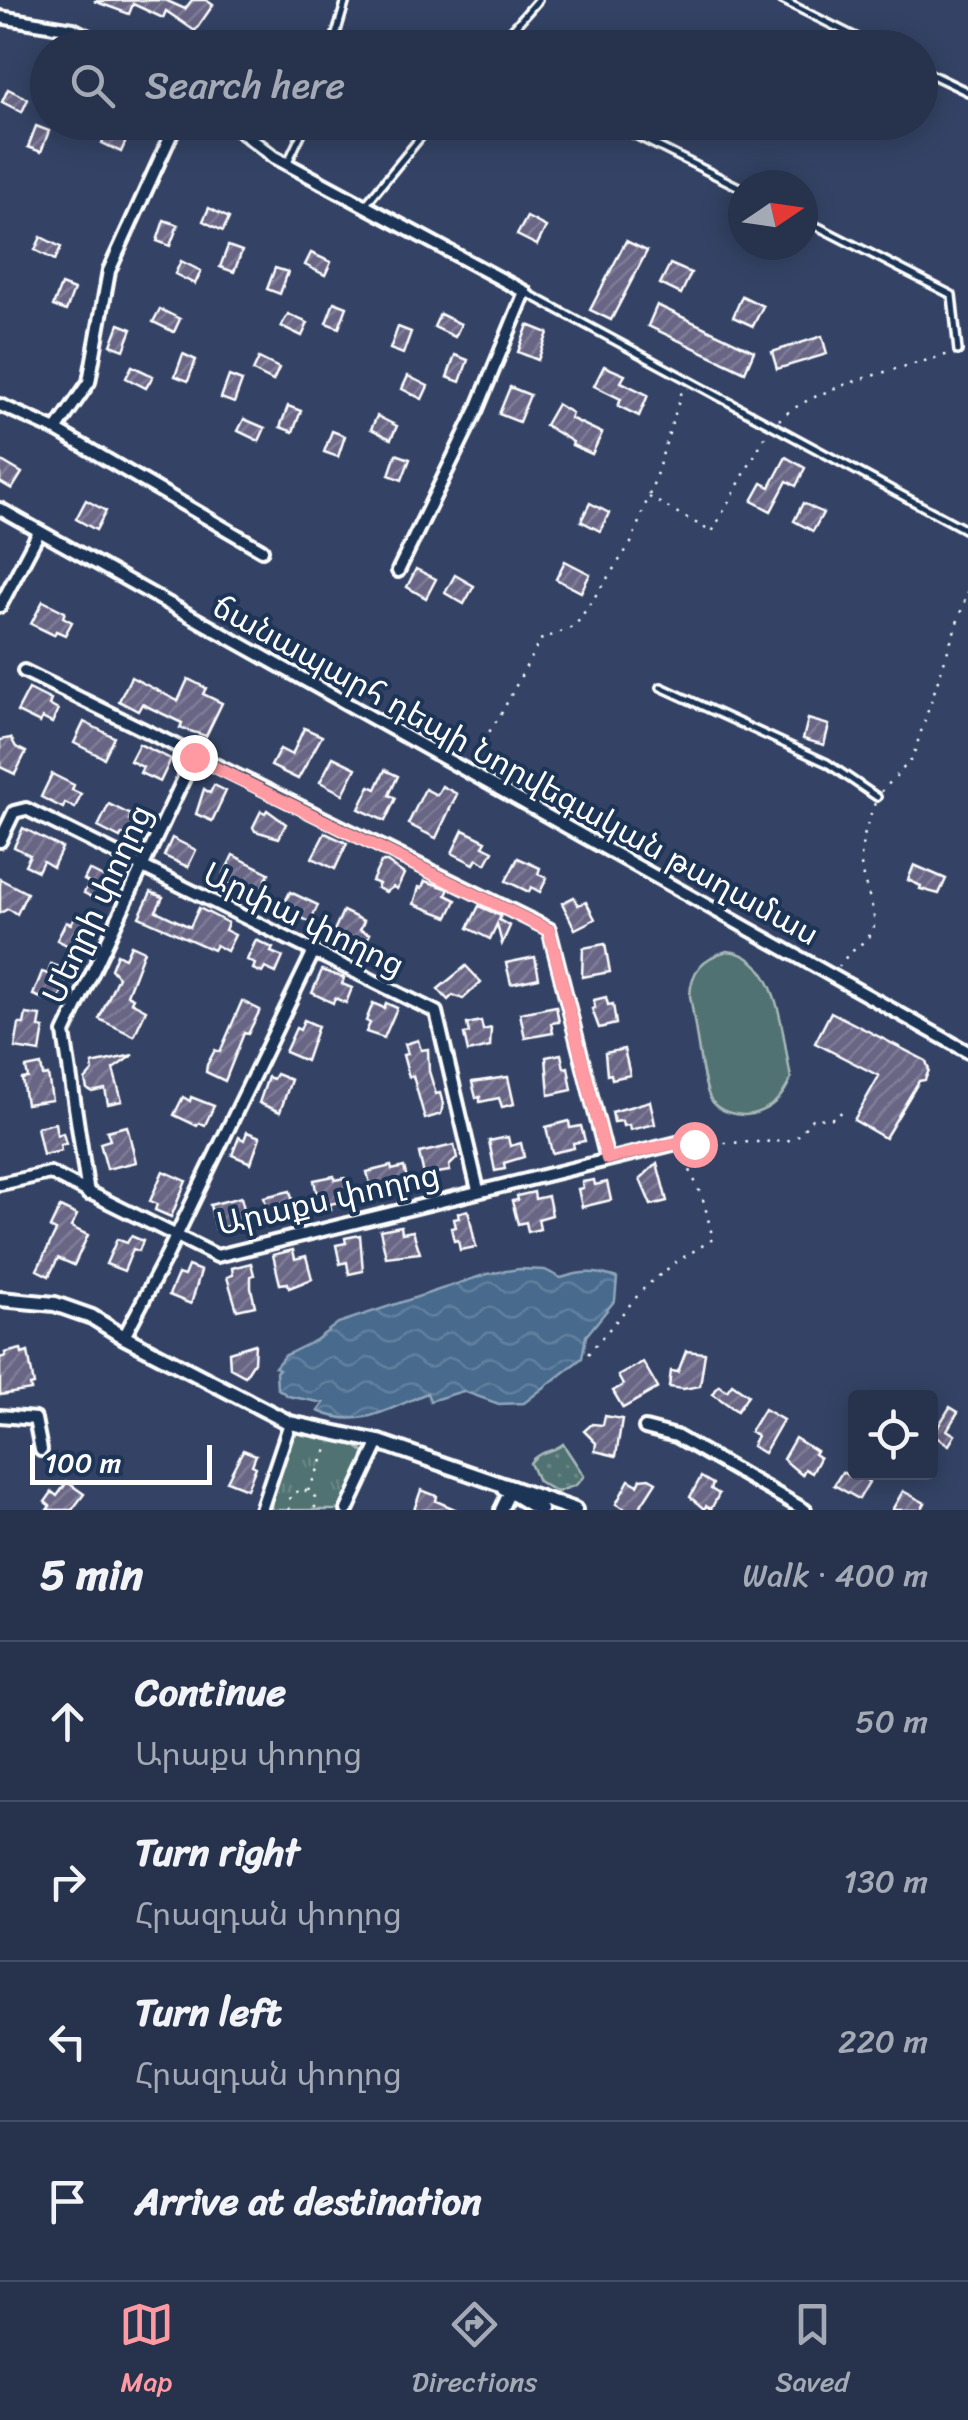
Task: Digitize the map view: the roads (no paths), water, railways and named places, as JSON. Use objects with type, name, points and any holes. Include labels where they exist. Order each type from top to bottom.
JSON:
[{"type":"street","points":[[0,17],[76,30]]},
{"type":"street","points":[[56,430],[89,382],[110,271],[168,140]]},
{"type":"street","points":[[253,140],[287,164],[364,207],[526,292],[477,409],[398,571]]},
{"type":"street","points":[[0,405],[56,430],[262,550]]},
{"type":"street","name":"ճանապարհ դեպի Նորվեգական թաղամաս","points":[[0,510],[968,1052]]},
{"type":"street","points":[[0,605],[40,532]]},
{"type":"street","points":[[24,672],[549,930],[607,1159]]},
{"type":"street","name":"Մեղրի փողոց","points":[[88,1194],[64,1032],[194,757]]},
{"type":"street","name":"Արփա փողոց","points":[[0,841],[14,812],[26,809],[436,1012],[478,1190]]},
{"type":"street","points":[[124,1337],[313,952]]},
{"type":"street","name":"Արաքս փողոց","points":[[0,1184],[50,1173],[217,1256],[681,1142]]},
{"type":"street","points":[[0,1299],[54,1304],[92,1317],[290,1423],[379,1442],[574,1510]]},
{"type":"street","points":[[0,1416],[35,1419],[41,1450]]},
{"type":"street","points":[[263,1509],[290,1423]]},
{"type":"street","points":[[646,1428],[676,1436],[797,1508]]},
{"type":"street","points":[[347,1510],[379,1442]]},
{"type":"street","points":[[501,1510],[507,1487]]},
{"type":"street","points":[[507,1487],[540,1510]]},
{"type":"lane","points":[[337,30],[346,0]]},
{"type":"lane","points":[[512,30],[538,0]]},
{"type":"lane","points":[[782,0],[842,30]]},
{"type":"lane","points":[[938,78],[968,92]]},
{"type":"lane","points":[[287,164],[298,140]]},
{"type":"lane","points":[[364,207],[418,140]]},
{"type":"lane","points":[[645,140],[728,182]]},
{"type":"lane","points":[[818,228],[952,296],[958,351]]},
{"type":"lane","points":[[526,292],[968,530]]},
{"type":"lane","points":[[661,687],[827,763],[876,798]]},
{"type":"water","points":[[545,1270],[561,1278],[589,1273],[617,1278],[615,1300],[586,1336],[582,1358],[524,1403],[499,1404],[463,1391],[430,1401],[427,1393],[387,1411],[347,1418],[318,1411],[324,1403],[288,1396],[277,1388],[279,1369],[275,1367],[284,1356],[316,1340],[338,1323],[487,1274]]}]
